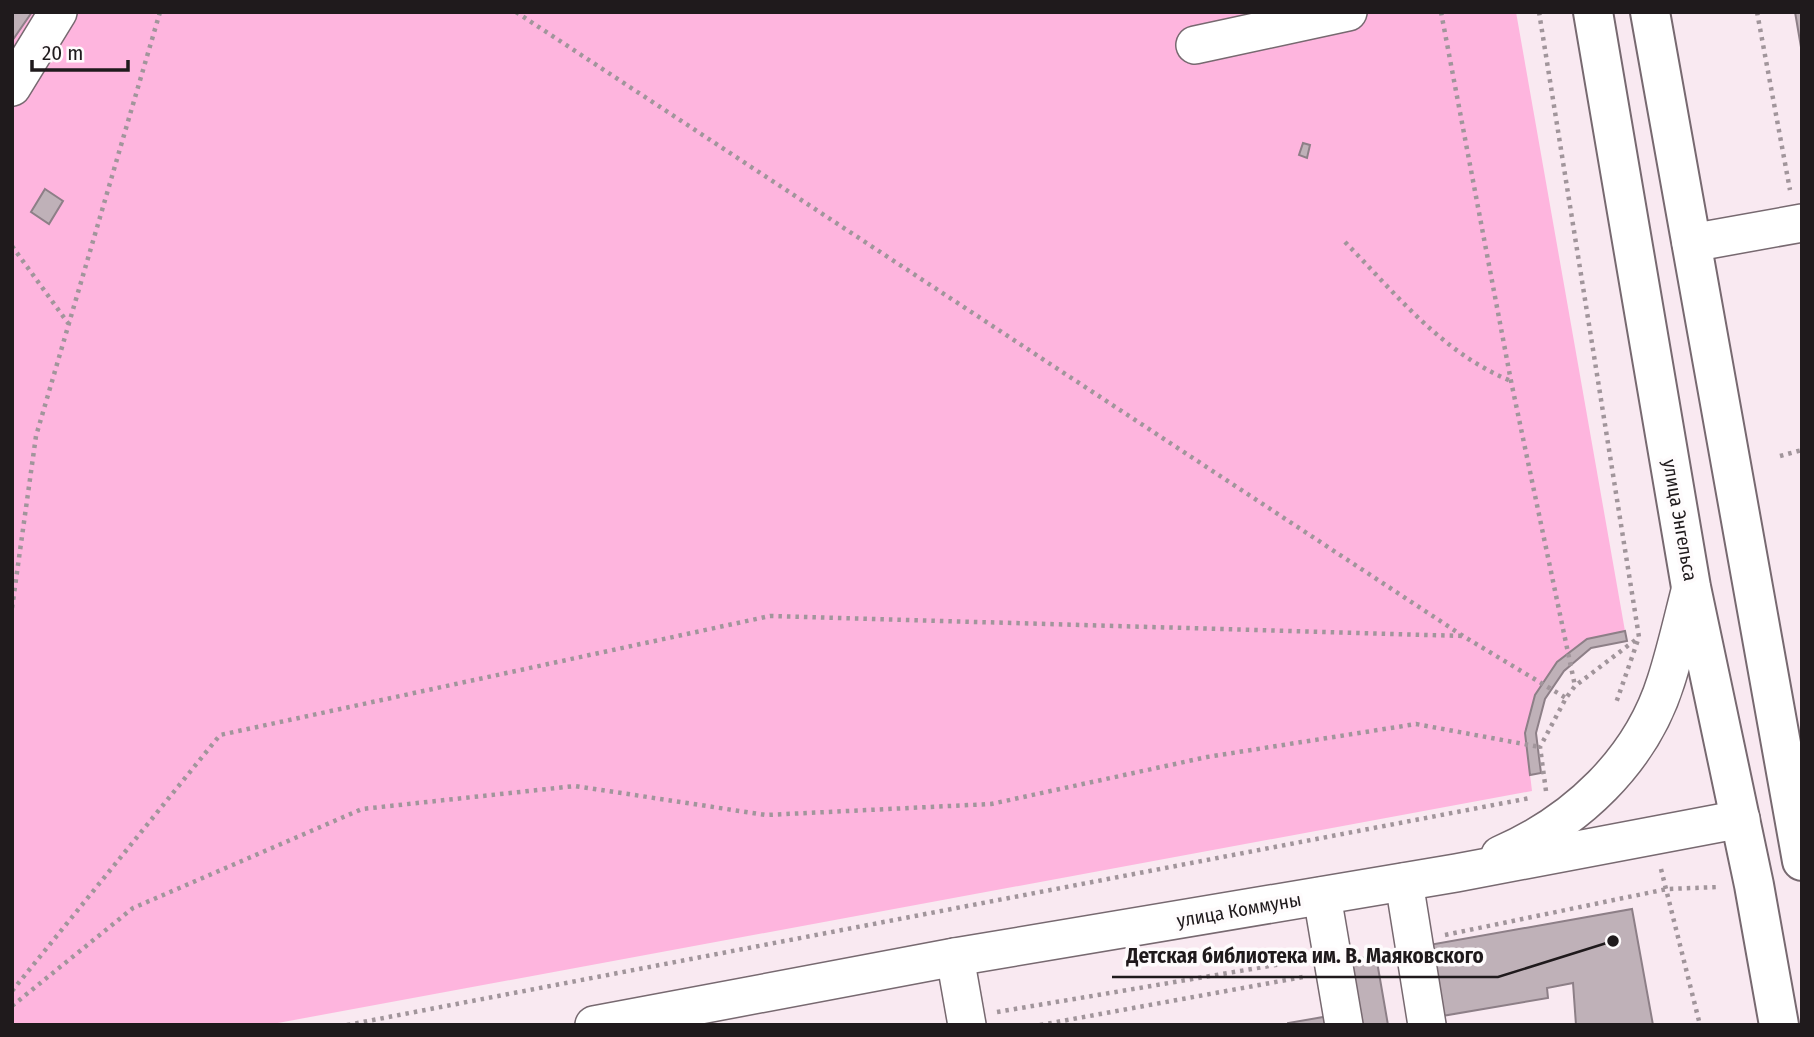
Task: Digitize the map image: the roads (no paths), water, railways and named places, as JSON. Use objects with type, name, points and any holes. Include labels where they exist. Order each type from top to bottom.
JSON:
[{"type":"main road","name":"улица Энгельса","points":[[1592,12],[1691,587],[1741,819],[1779,1025]]},
{"type":"main road","points":[[1650,12],[1797,808],[1802,861]]},
{"type":"main road","name":"улица Коммуны","points":[[1741,819],[1797,808]]},
{"type":"street","points":[[12,87],[58,12]]},
{"type":"street","points":[[1195,45],[1348,12]]},
{"type":"street","points":[[1692,243],[1799,224]]},
{"type":"street","points":[[1456,873],[1520,846],[1587,803],[1611,779],[1644,731],[1666,684],[1691,587]]},
{"type":"street","name":"улица Коммуны","points":[[599,1024],[955,957],[1404,883],[1741,819]]},
{"type":"street","points":[[1404,883],[1427,1025]]},
{"type":"street","points":[[1322,895],[1344,1025]]},
{"type":"street","points":[[955,957],[967,1025]]},
{"type":"place","name":"Детская библиотека им. В. Маяковского","points":[[1613,941]]}]
